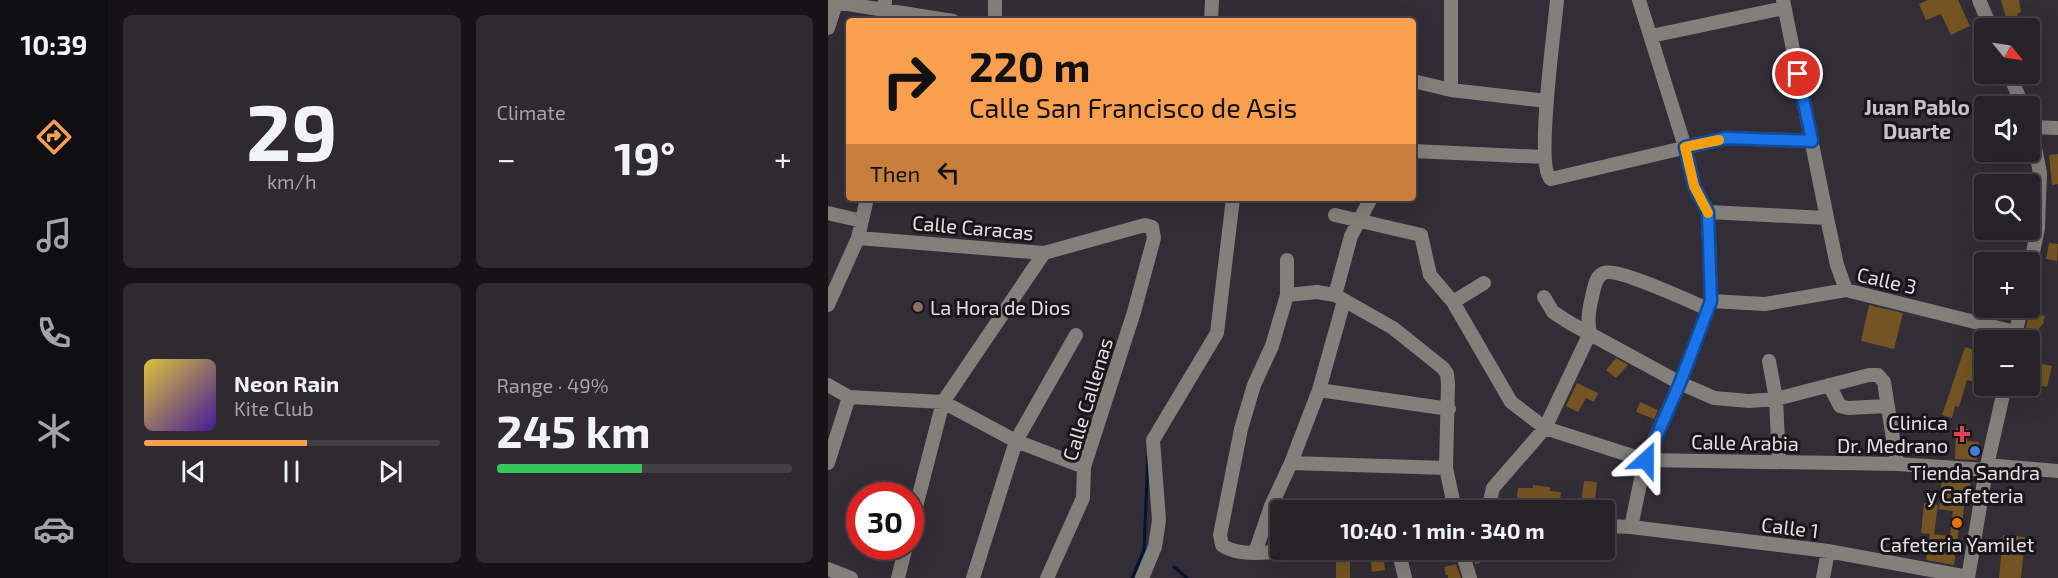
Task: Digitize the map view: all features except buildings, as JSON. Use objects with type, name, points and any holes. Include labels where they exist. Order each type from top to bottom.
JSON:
[{"type":"street","points":[[995,0],[995,18]]},
{"type":"street","points":[[1211,18],[1212,0]]},
{"type":"street","points":[[1451,0],[1451,90]]},
{"type":"street","points":[[1557,0],[1544,157],[1546,174],[1551,179],[1726,138],[1812,141]]},
{"type":"street","points":[[1631,527],[1646,460],[1680,383],[1709,305],[1708,212],[1694,186],[1685,147],[1639,0]]},
{"type":"street","points":[[1979,0],[1987,18]]},
{"type":"street","points":[[828,28],[832,2],[932,18]]},
{"type":"street","points":[[1651,36],[1783,4],[1837,265],[1846,290]]},
{"type":"street","points":[[1416,82],[1451,90],[1547,101]]},
{"type":"street","points":[[2040,125],[2058,128]]},
{"type":"street","points":[[1416,151],[1544,157]]},
{"type":"street","points":[[2033,252],[2038,228],[2040,173],[2038,162]]},
{"type":"street","points":[[828,305],[858,238],[866,201]]},
{"type":"street","points":[[1142,578],[1155,547],[1159,520],[1153,440],[1217,333],[1233,201]]},
{"type":"street","points":[[1255,553],[1271,506],[1291,463],[1319,390],[1340,298],[1351,236],[1370,201]]},
{"type":"street","points":[[1708,212],[1827,218]]},
{"type":"street","points":[[828,213],[862,221]]},
{"type":"street","name":"Calle Arabia","points":[[1335,215],[1418,232],[1421,235],[1430,276],[1453,302],[1511,402],[1545,428],[1646,460],[1897,464],[2058,471]]},
{"type":"street","name":"Calle Caracas","points":[[858,238],[1044,253],[1145,225],[1152,227]]},
{"type":"street","name":"Calle Callenas","points":[[1047,578],[1083,498],[1084,467],[1134,312],[1154,238],[1152,227]]},
{"type":"street","points":[[922,482],[942,402],[1044,253]]},
{"type":"street","points":[[1270,552],[1255,553],[1228,550],[1222,545],[1220,535],[1241,429],[1254,385],[1272,346],[1287,295],[1287,260]]},
{"type":"street","points":[[1490,500],[1493,488],[1545,428],[1590,333],[1587,321],[1600,274],[1607,271],[1646,282],[1709,305]]},
{"type":"street","points":[[1453,302],[1484,283]]},
{"type":"street","name":"Calle 3","points":[[1709,305],[1765,303],[1846,290],[1993,330]]},
{"type":"street","points":[[1287,295],[1317,292],[1340,298],[1393,328],[1443,368],[1447,374],[1449,409],[1446,468],[1453,500]]},
{"type":"street","points":[[1544,297],[1552,312],[1680,383],[1714,398],[1749,401],[1776,399],[1869,375],[1878,375],[1884,381],[1897,464]]},
{"type":"street","points":[[973,578],[1016,441],[1076,335]]},
{"type":"street","points":[[1769,361],[1776,399],[1779,462]]},
{"type":"street","points":[[828,385],[849,396],[942,402],[1016,441],[1084,467]]},
{"type":"street","points":[[1829,385],[1840,406],[1848,408],[1887,405]]},
{"type":"street","points":[[1319,390],[1449,409]]},
{"type":"street","points":[[828,463],[849,396]]},
{"type":"street","points":[[1968,578],[1986,468],[2003,396]]},
{"type":"street","points":[[1291,463],[1446,468]]},
{"type":"street","name":"Calle 1","points":[[1615,526],[1828,551],[1968,578]]},
{"type":"street","points":[[1823,578],[1828,551]]},
{"type":"street","points":[[898,578],[902,560]]},
{"type":"street","points":[[1400,560],[1404,578]]},
{"type":"street","points":[[1464,560],[1470,578]]},
{"type":"waterway","points":[[1132,578],[1144,550],[1148,456]]},
{"type":"waterway","points":[[1174,567],[1187,578]]},
{"type":"slow traffic","points":[[1708,213],[1694,186],[1685,147],[1719,140]]},
{"type":"place","name":"La Hora de Dios","points":[[918,307]]},
{"type":"place","name":"Clinica Dr. Medrano","points":[[1962,434]]},
{"type":"place","name":"Tienda Sandra y Cafeteria","points":[[1975,451]]},
{"type":"place","name":"Cafeteria Yamilet","points":[[1957,523]]},
{"type":"district","name":"Juan Pablo Duarte","points":[[1917,118]]},
{"type":"route","points":[[1646,460],[1680,383],[1711,301],[1708,212],[1694,186],[1685,147],[1726,138],[1812,141],[1798,74]]}]
